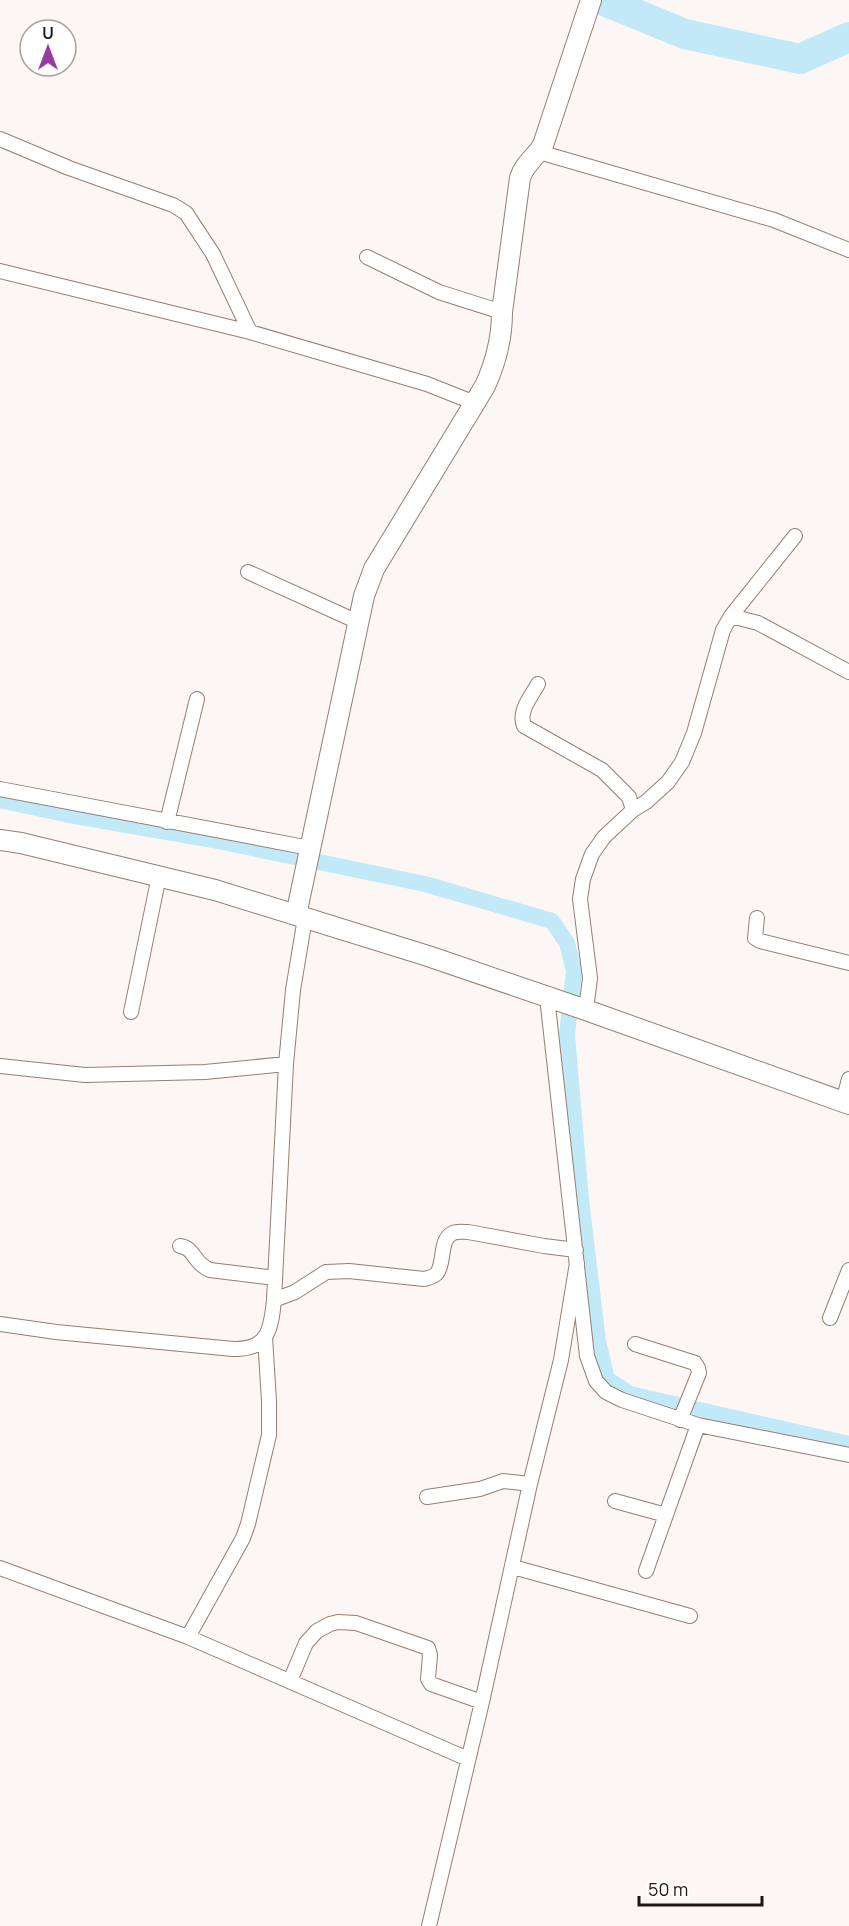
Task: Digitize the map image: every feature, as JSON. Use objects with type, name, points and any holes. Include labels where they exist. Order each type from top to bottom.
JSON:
[{"type":"main road","points":[[300,916],[308,860],[364,596],[374,569],[475,404],[495,363],[502,333],[502,312],[520,178],[524,167],[539,152],[547,135],[591,0]]},
{"type":"main road","points":[[0,840],[21,843],[215,890],[300,916],[428,956],[846,1103]]},
{"type":"street","points":[[0,139],[69,168],[173,205],[186,213],[213,254],[250,332]]},
{"type":"street","points":[[539,152],[774,220],[849,250]]},
{"type":"street","points":[[367,257],[439,292],[502,312]]},
{"type":"street","points":[[0,271],[250,332],[426,384],[475,404]]},
{"type":"street","points":[[582,1009],[590,978],[580,899],[583,879],[592,854],[604,837],[668,782],[682,762],[694,733],[723,630],[731,616],[795,536]]},
{"type":"street","points":[[248,572],[358,622]]},
{"type":"street","points":[[731,616],[758,623],[849,672]]},
{"type":"street","points":[[537,684],[524,709],[522,719],[524,726],[602,770],[629,797],[633,810]]},
{"type":"street","points":[[167,822],[197,699]]},
{"type":"street","points":[[0,789],[167,822],[308,860]]},
{"type":"street","points":[[131,1012],[159,876]]},
{"type":"street","points":[[0,1324],[56,1332],[233,1349],[257,1346],[265,1337],[270,1328],[274,1300],[286,1064],[300,916]]},
{"type":"street","points":[[757,918],[755,938],[760,941],[849,963]]},
{"type":"street","points":[[552,999],[587,1356],[596,1381],[606,1392],[622,1400],[681,1417],[698,1425],[849,1455]]},
{"type":"street","points":[[0,1066],[85,1076],[205,1072],[286,1064]]},
{"type":"street","points":[[846,1103],[849,1079]]},
{"type":"street","points":[[274,1300],[295,1292],[326,1272],[350,1271],[424,1279],[433,1276],[438,1273],[447,1238],[456,1232],[468,1232],[577,1256]]},
{"type":"street","points":[[180,1246],[187,1247],[196,1261],[210,1270],[274,1278]]},
{"type":"street","points":[[429,1926],[513,1567],[530,1484],[561,1360],[577,1256]]},
{"type":"street","points":[[830,1318],[849,1270]]},
{"type":"street","points":[[188,1637],[243,1538],[248,1524],[268,1435],[269,1401],[265,1337]]},
{"type":"street","points":[[635,1344],[695,1364],[698,1368],[699,1373],[681,1417]]},
{"type":"street","points":[[561,1360],[587,1356]]},
{"type":"street","points":[[646,1570],[698,1425]]},
{"type":"street","points":[[426,1497],[480,1489],[503,1481],[530,1484]]},
{"type":"street","points":[[615,1501],[666,1515]]},
{"type":"street","points":[[513,1567],[690,1616]]},
{"type":"street","points":[[0,1568],[188,1637],[468,1759]]},
{"type":"street","points":[[290,1681],[306,1642],[311,1636],[330,1624],[356,1623],[428,1648],[430,1654],[428,1679],[431,1684],[482,1702]]},
{"type":"waterway","points":[[602,0],[685,34],[800,59],[849,37]]},
{"type":"waterway","points":[[0,800],[69,815],[213,840],[425,884],[552,921],[567,943],[574,971],[567,1035],[581,1200],[598,1341],[607,1379],[630,1394],[849,1444]]}]
